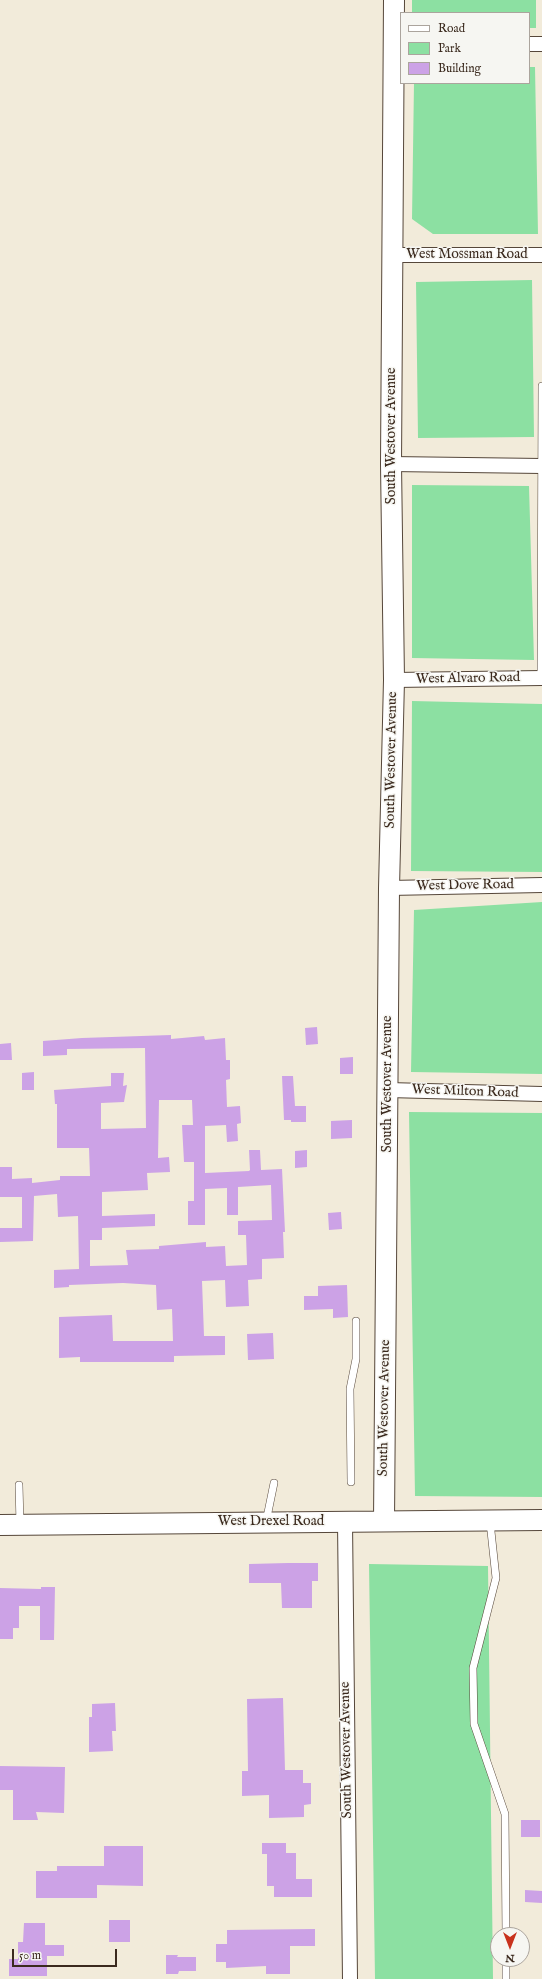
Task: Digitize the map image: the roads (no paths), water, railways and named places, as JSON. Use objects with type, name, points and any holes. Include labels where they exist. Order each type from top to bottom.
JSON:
[{"type":"street","name":"South Westover Avenue","points":[[384,1521],[388,1090],[388,888],[394,680],[391,464],[392,255],[397,43],[394,0]]},
{"type":"street","points":[[530,44],[542,44]]},
{"type":"street","name":"West Mossman Road","points":[[392,255],[542,256]]},
{"type":"street","points":[[391,464],[542,466]]},
{"type":"street","name":"West Alvaro Road","points":[[394,680],[542,678]]},
{"type":"street","name":"West Dove Road","points":[[388,888],[542,885]]},
{"type":"street","name":"West Milton Road","points":[[388,1090],[542,1094]]},
{"type":"street","name":"West Drexel Road","points":[[0,1525],[542,1520]]},
{"type":"street","name":"South Westover Avenue","points":[[345,1522],[350,1979]]},
{"type":"lane","points":[[542,386],[542,678]]},
{"type":"lane","points":[[351,1482],[350,1389],[356,1359],[356,1321]]},
{"type":"lane","points":[[266,1522],[274,1482]]},
{"type":"lane","points":[[19,1485],[20,1525]]},
{"type":"lane","points":[[490,1520],[496,1578],[473,1668],[474,1724],[506,1814],[506,1927]]},
{"type":"lane","points":[[506,1967],[506,1979]]}]
